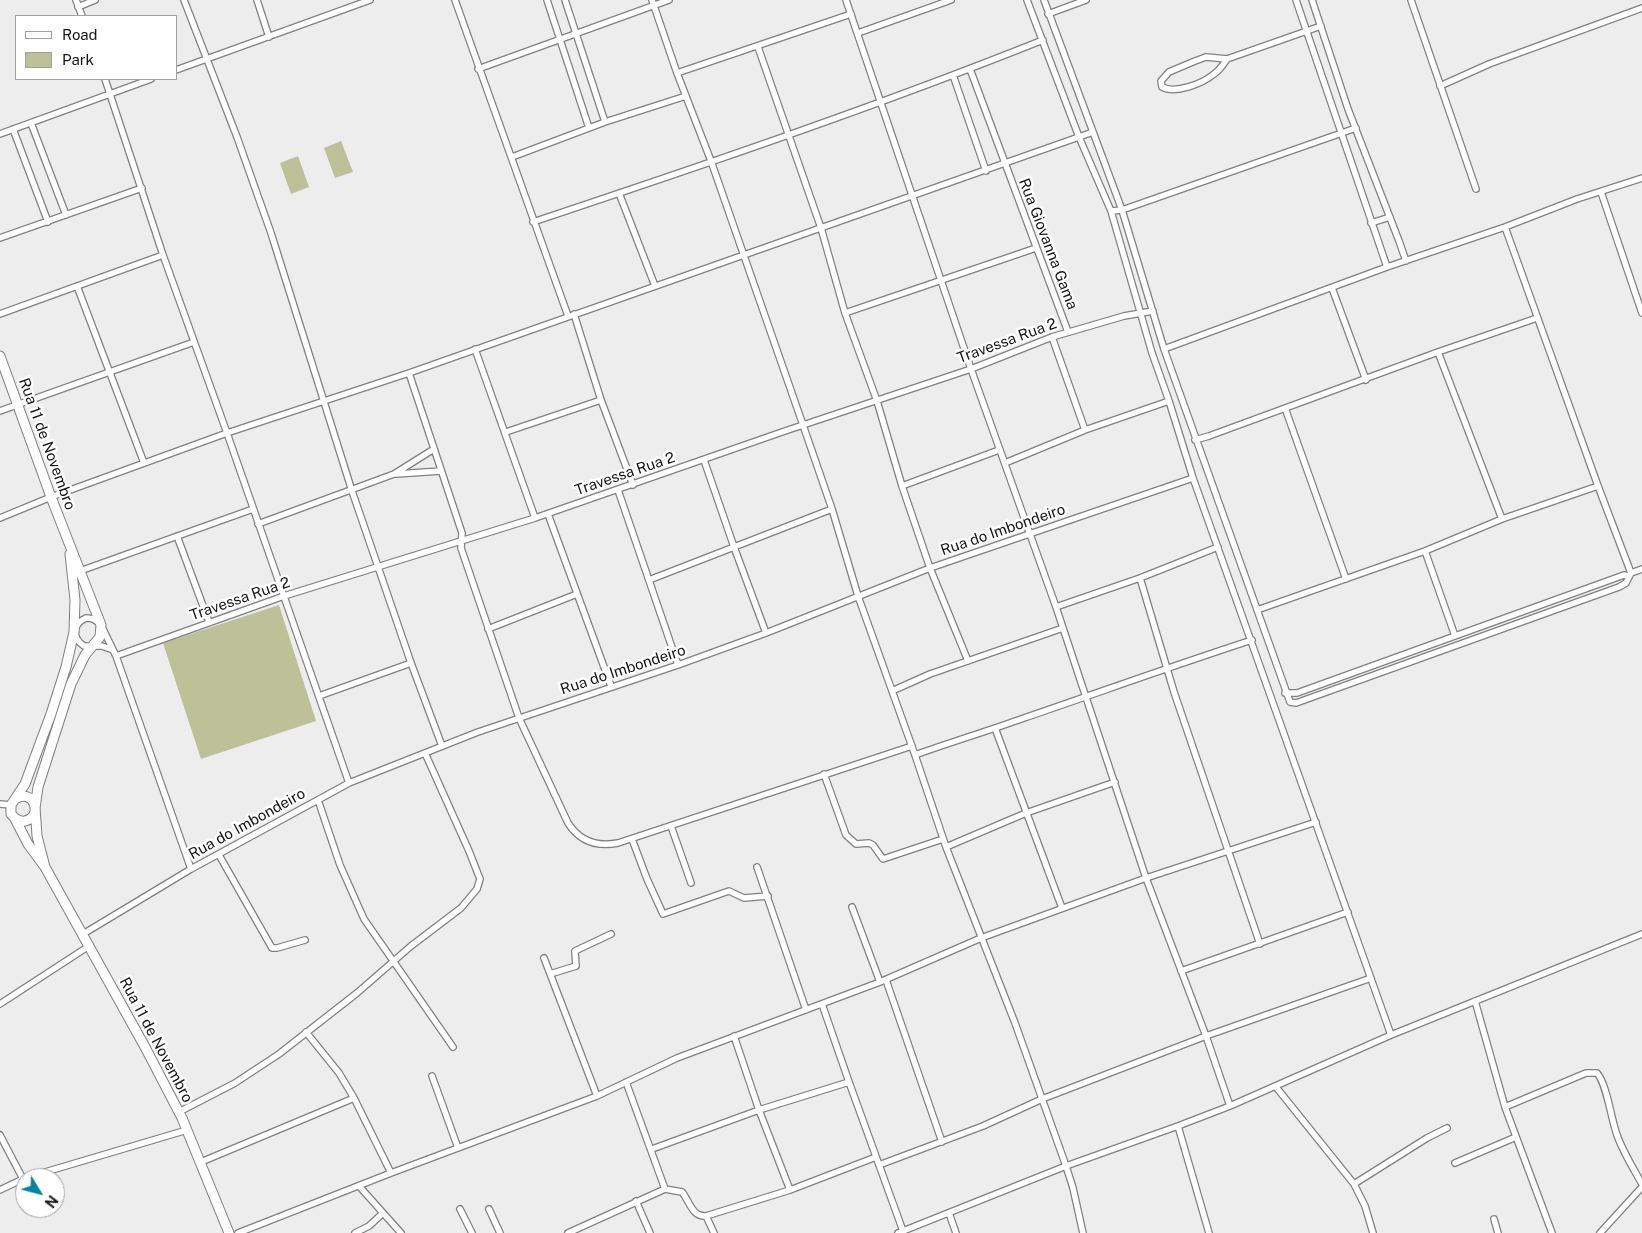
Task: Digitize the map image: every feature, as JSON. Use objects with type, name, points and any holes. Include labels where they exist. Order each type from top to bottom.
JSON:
[{"type":"main road","name":"Rua 11 de Novembro","points":[[0,356],[51,497],[101,625],[100,637],[80,664],[69,691],[44,766],[35,808],[37,836],[45,867]]},
{"type":"main road","name":"Rua 11 de Novembro","points":[[68,541],[75,600],[74,632],[63,676],[35,760],[25,784],[13,802],[11,814],[28,844],[45,867],[179,1112],[229,1233]]},
{"type":"main road","points":[[13,802],[18,797],[26,796],[32,800],[35,808],[35,812],[30,819],[21,821],[14,817]]},
{"type":"street","points":[[82,15],[77,3],[95,0]]},
{"type":"street","points":[[184,0],[237,137],[271,233],[352,491],[411,663],[442,746]]},
{"type":"street","points":[[257,0],[269,37]]},
{"type":"street","points":[[178,69],[269,37],[356,2],[370,0]]},
{"type":"street","points":[[455,0],[478,69],[512,157],[533,222],[571,315],[633,485]]},
{"type":"street","points":[[547,0],[589,128]]},
{"type":"street","points":[[565,0],[605,122]]},
{"type":"street","points":[[478,69],[653,3],[669,0]]},
{"type":"street","points":[[846,0],[970,369],[1056,607],[1146,878],[1206,1036],[1230,1106]]},
{"type":"street","points":[[929,0],[931,7]]},
{"type":"street","points":[[858,33],[949,0]]},
{"type":"street","points":[[1028,0],[1079,137],[1111,212],[1152,353],[1193,478],[1391,1035]]},
{"type":"street","points":[[1044,0],[1122,210],[1164,349],[1195,440],[1290,702],[1296,703],[1619,587],[1626,582],[1630,575],[1505,227]]},
{"type":"street","points":[[1048,14],[1086,0]]},
{"type":"street","points":[[1296,0],[1386,268]]},
{"type":"street","points":[[1312,0],[1356,128],[1406,261]]},
{"type":"street","points":[[1411,0],[1476,189]]},
{"type":"street","points":[[653,3],[677,73],[711,161],[803,425],[832,509],[858,596],[916,756],[943,839],[1015,1023],[1066,1166],[1083,1233]]},
{"type":"street","points":[[1440,86],[1489,64],[1642,8]]},
{"type":"street","points":[[677,73],[851,14]]},
{"type":"street","points":[[1227,59],[1212,76],[1199,82],[1167,90],[1162,86],[1161,82],[1169,72],[1181,66],[1206,57],[1227,59],[1321,26]]},
{"type":"street","points":[[533,222],[789,136],[970,69],[1042,40]]},
{"type":"street","points":[[758,47],[821,228],[845,313],[877,401],[902,486],[930,568],[968,661]]},
{"type":"street","name":"Rua Giovanna Gama","points":[[970,69],[1068,332]]},
{"type":"street","points":[[953,75],[986,171]]},
{"type":"street","points":[[105,80],[163,255],[227,433],[348,783]]},
{"type":"street","points":[[0,134],[148,80]]},
{"type":"street","points":[[512,157],[605,122],[686,96]]},
{"type":"street","points":[[31,123],[66,216]]},
{"type":"street","points":[[1111,212],[1122,210],[1356,128]]},
{"type":"street","points":[[12,129],[48,222]]},
{"type":"street","points":[[0,518],[51,497],[227,433],[476,350],[742,254],[986,171],[1093,132]]},
{"type":"street","points":[[1164,349],[1505,227],[1577,199],[1642,178]]},
{"type":"street","points":[[0,238],[142,188]]},
{"type":"street","points":[[1601,192],[1642,312]]},
{"type":"street","points":[[619,193],[655,286]]},
{"type":"street","points":[[1371,223],[1390,217]]},
{"type":"street","points":[[845,313],[1036,248]]},
{"type":"street","points":[[0,314],[163,255]]},
{"type":"street","points":[[77,286],[144,463]]},
{"type":"street","points":[[1332,288],[1366,380]]},
{"type":"street","name":"Travessa Rua 2","points":[[114,653],[284,596],[548,514],[970,369],[1052,337],[1124,316],[1153,311]]},
{"type":"street","points":[[1195,440],[1537,318]]},
{"type":"street","points":[[1052,337],[1085,430]]},
{"type":"street","points":[[0,411],[194,342]]},
{"type":"street","points":[[476,350],[536,518]]},
{"type":"street","points":[[1438,352],[1502,518]]},
{"type":"street","points":[[409,373],[462,533],[461,548],[519,718],[572,829],[587,841],[598,845],[608,845],[632,839],[912,746]]},
{"type":"street","points":[[506,432],[601,400]]},
{"type":"street","points":[[1005,463],[1085,430],[1169,401]]},
{"type":"street","points":[[1285,408],[1346,579]]},
{"type":"street","points":[[258,524],[394,474],[434,449]]},
{"type":"street","points":[[902,486],[999,450]]},
{"type":"street","points":[[704,460],[766,633]]},
{"type":"street","points":[[394,474],[442,471]]},
{"type":"street","name":"Rua do Imbondeiro","points":[[82,934],[192,869],[348,783],[425,752],[519,718],[678,665],[766,633],[930,568],[1193,478]]},
{"type":"street","points":[[1257,610],[1425,551],[1502,518],[1598,486]]},
{"type":"street","points":[[618,490],[678,665]]},
{"type":"street","points":[[649,580],[832,509]]},
{"type":"street","points":[[80,571],[253,510]]},
{"type":"street","points":[[548,514],[611,686]]},
{"type":"street","points":[[177,536],[209,622]]},
{"type":"street","points":[[1056,607],[1140,578],[1218,547]]},
{"type":"street","points":[[1425,551],[1455,636]]},
{"type":"street","points":[[1285,692],[1296,692],[1624,575],[1630,575],[1642,569]]},
{"type":"street","points":[[1140,578],[1167,668],[1260,944]]},
{"type":"street","points":[[488,629],[577,594]]},
{"type":"street","points":[[114,653],[102,646],[84,646],[79,643],[74,632],[79,623],[86,618],[93,619],[101,625],[114,653],[192,869]]},
{"type":"street","points":[[892,691],[968,661],[1063,628]]},
{"type":"street","points":[[916,756],[954,741],[1252,640]]},
{"type":"street","points":[[319,696],[411,663]]},
{"type":"street","points":[[995,728],[1062,908]]},
{"type":"street","points":[[179,1112],[252,1073],[357,993],[393,960],[461,908],[472,897],[480,884],[480,879],[425,752]]},
{"type":"street","points":[[824,774],[846,834],[856,844],[873,844],[883,859],[943,839]]},
{"type":"street","points":[[946,847],[1026,813],[1115,782]]},
{"type":"street","points":[[318,800],[355,902],[372,931],[453,1047]]},
{"type":"street","points":[[0,804],[13,802]]},
{"type":"street","points":[[238,1233],[391,1173],[597,1096],[677,1058],[883,981],[981,938],[1146,878],[1316,822]]},
{"type":"street","points":[[671,826],[691,883]]},
{"type":"street","points":[[632,839],[663,914],[726,892],[732,892],[744,898],[768,896]]},
{"type":"street","points":[[219,855],[272,948],[305,940]]},
{"type":"street","points":[[757,867],[806,1010]]},
{"type":"street","points":[[852,906],[883,981],[942,1142]]},
{"type":"street","points":[[1181,970],[1348,912]]},
{"type":"street","points":[[550,974],[576,966],[575,953],[577,950],[611,934]]},
{"type":"street","points":[[822,1004],[901,1232],[1066,1166],[1230,1106],[1391,1035],[1642,934]]},
{"type":"street","points":[[0,1004],[89,946]]},
{"type":"street","points":[[544,958],[597,1096]]},
{"type":"street","points":[[879,1165],[984,1126],[1042,1100],[1206,1036],[1370,978]]},
{"type":"street","points":[[1475,1001],[1506,1107],[1552,1233]]},
{"type":"street","points":[[306,1032],[339,1073],[354,1098],[391,1173]]},
{"type":"street","points":[[734,1036],[759,1110],[790,1190]]},
{"type":"street","points":[[1506,1107],[1586,1073],[1597,1073],[1601,1078],[1617,1136],[1642,1185],[1600,1233]]},
{"type":"street","points":[[432,1076],[458,1148]]},
{"type":"street","points":[[626,1082],[665,1189]]},
{"type":"street","points":[[652,1149],[759,1110],[848,1082]]},
{"type":"street","points":[[1276,1087],[1354,1184],[1365,1206],[1373,1233]]},
{"type":"street","points":[[201,1162],[354,1098]]},
{"type":"street","points":[[1178,1126],[1209,1233]]},
{"type":"street","points":[[1354,1184],[1427,1138],[1447,1128]]},
{"type":"street","points":[[58,1168],[187,1130]]},
{"type":"street","points":[[0,1135],[18,1168]]},
{"type":"street","points":[[1455,1164],[1516,1137]]},
{"type":"street","points":[[568,1233],[665,1189],[682,1192],[694,1213],[700,1217],[790,1190],[876,1157]]},
{"type":"street","points":[[0,1190],[15,1182]]},
{"type":"street","points":[[359,1186],[401,1233]]},
{"type":"street","points":[[636,1201],[650,1233]]},
{"type":"street","points":[[460,1209],[472,1233]]},
{"type":"street","points":[[489,1209],[500,1233]]},
{"type":"street","points":[[355,1233],[369,1226],[383,1213]]},
{"type":"street","points":[[949,1213],[956,1233]]},
{"type":"street","points":[[706,1216],[714,1233]]},
{"type":"street","points":[[1494,1219],[1498,1233]]},
{"type":"green space","points":[[341,141],[353,172],[335,178],[324,148]]},
{"type":"green space","points":[[298,156],[309,187],[291,194],[280,163]]},
{"type":"green space","points":[[279,605],[316,721],[201,759],[163,643]]}]
